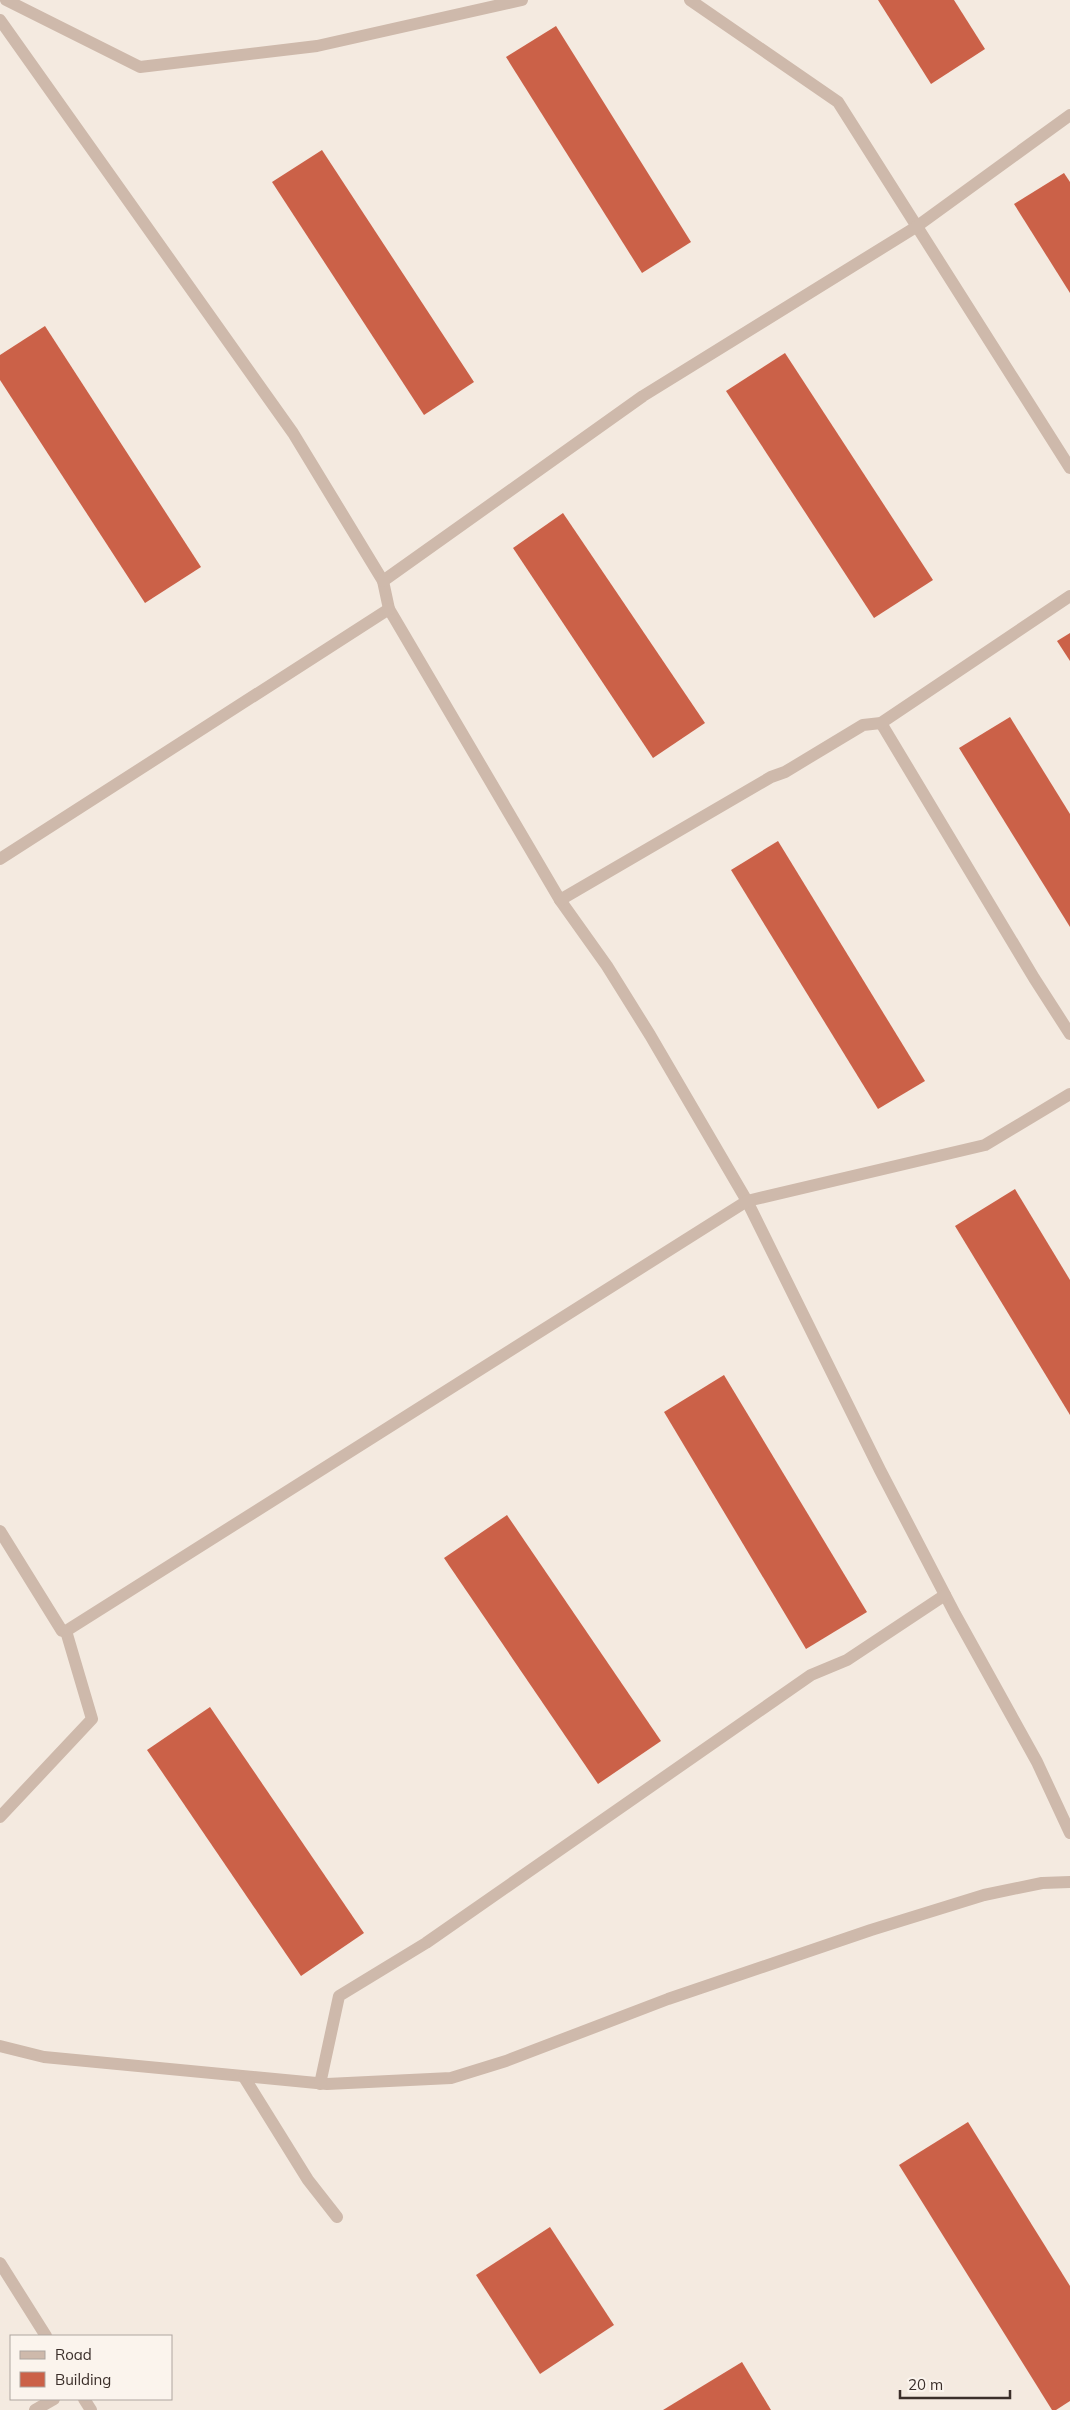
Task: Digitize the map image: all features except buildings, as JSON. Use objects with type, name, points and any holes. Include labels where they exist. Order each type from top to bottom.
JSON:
[{"type":"street","points":[[6,0],[140,66],[317,46],[522,0]]},
{"type":"street","points":[[690,0],[838,102],[1070,468]]},
{"type":"street","points":[[0,20],[293,433],[383,581],[389,609],[560,900],[607,966],[650,1035],[747,1201],[880,1470],[945,1595],[1037,1762],[1070,1833]]},
{"type":"street","points":[[383,581],[643,396],[916,227],[1070,115]]},
{"type":"street","points":[[560,900],[771,776],[785,772],[863,725],[881,723],[1070,596]]},
{"type":"street","points":[[0,859],[389,609]]},
{"type":"street","points":[[881,723],[1034,978],[1070,1034]]},
{"type":"street","points":[[66,1631],[747,1201],[985,1145],[1070,1094]]},
{"type":"street","points":[[0,1531],[62,1631],[66,1631]]},
{"type":"street","points":[[320,2084],[339,1996],[426,1943],[810,1675],[847,1660],[945,1595]]},
{"type":"street","points":[[0,1817],[92,1719],[66,1631]]},
{"type":"street","points":[[0,2046],[44,2057],[320,2084],[451,2078],[506,2061],[668,1999],[871,1930],[984,1895],[1042,1883],[1070,1882]]},
{"type":"street","points":[[244,2077],[308,2180],[338,2217]]},
{"type":"street","points":[[0,2262],[45,2335]]},
{"type":"street","points":[[35,2410],[52,2400]]}]
